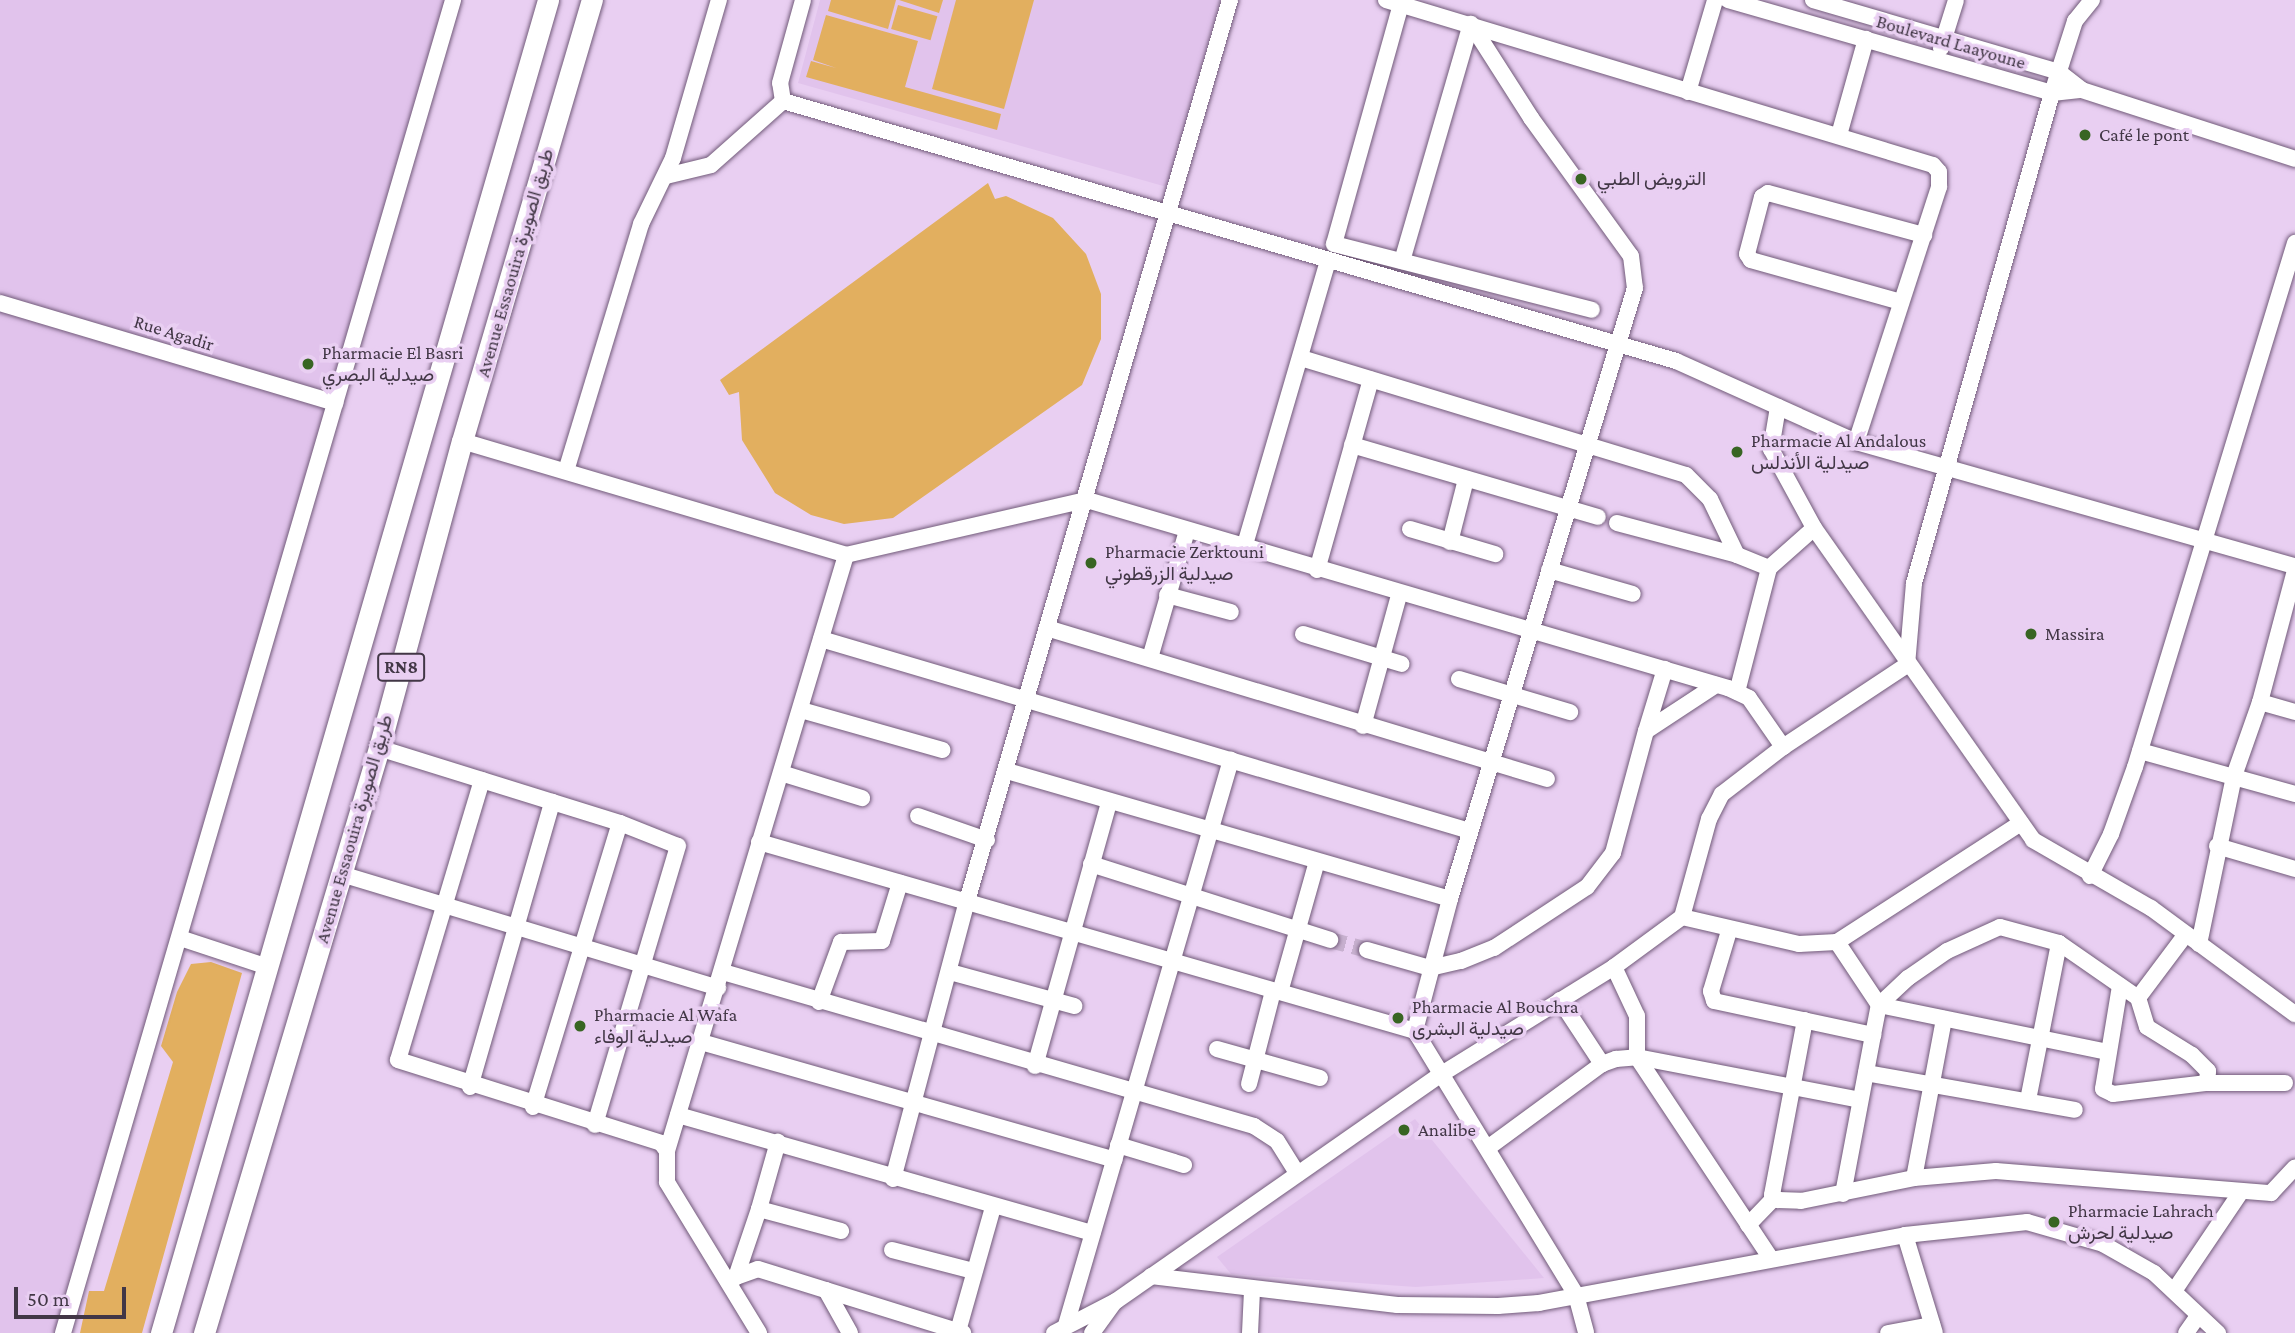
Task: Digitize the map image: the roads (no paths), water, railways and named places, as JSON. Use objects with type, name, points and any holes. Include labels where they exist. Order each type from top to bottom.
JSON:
[{"type":"main road","name":"RN8","points":[[161,1333],[548,0]]},
{"type":"main road","name":"Avenue Essaouira طريق الصويرة","points":[[204,1333],[379,748],[462,441],[592,0]]},
{"type":"street","points":[[63,1333],[453,0]]},
{"type":"street","points":[[566,471],[641,224],[666,176],[719,0]]},
{"type":"street","points":[[783,101],[780,83],[803,0]]},
{"type":"street","points":[[892,1179],[967,901],[1050,629],[1230,0]]},
{"type":"street","points":[[1450,17],[1455,0]]},
{"type":"street","points":[[1688,92],[1715,0]]},
{"type":"street","name":"Boulevard Laayoune","points":[[1728,0],[2052,93],[2082,90]]},
{"type":"street","name":"Boulevard Laayoune","points":[[1813,0],[2059,72],[2082,90],[2295,159]]},
{"type":"street","points":[[1938,61],[1956,0]]},
{"type":"street","points":[[1907,665],[1914,583],[1945,469],[2052,93],[2075,21],[2092,0]]},
{"type":"street","points":[[1592,310],[1334,244],[1393,2],[1450,17],[1933,165],[1940,178],[1856,442]]},
{"type":"street","points":[[1402,261],[1471,24]]},
{"type":"street","points":[[1471,24],[1531,118],[1631,256],[1635,288],[1616,344],[1514,694],[1470,831],[1430,968],[1415,1031],[1440,1075],[1489,1147],[1576,1295],[1586,1333]]},
{"type":"street","points":[[1839,135],[1866,39]]},
{"type":"street","points":[[666,176],[711,165],[760,126],[783,101]]},
{"type":"street","points":[[783,101],[1707,372],[1856,442],[2295,568],[2260,702],[2234,776],[2192,939],[2138,999]]},
{"type":"street","points":[[1901,302],[1751,260],[1747,254],[1762,197],[1768,193],[1924,235]]},
{"type":"street","points":[[2090,876],[2111,834],[2140,751],[2201,540],[2295,243]]},
{"type":"street","points":[[1244,548],[1328,260]]},
{"type":"street","name":"Rue Agadir","points":[[0,303],[335,402]]},
{"type":"street","points":[[1301,358],[1686,475],[1710,499],[1737,555]]},
{"type":"street","points":[[1317,570],[1371,379]]},
{"type":"street","points":[[1778,407],[1771,449],[1814,528],[1907,665],[2041,847],[2151,908],[2292,1012],[2295,994]]},
{"type":"street","points":[[462,441],[846,555],[1087,500],[1399,595],[1665,669],[1737,692],[1759,709],[1783,747]]},
{"type":"street","points":[[1352,445],[1598,517]]},
{"type":"street","points":[[1450,542],[1466,479]]},
{"type":"street","points":[[1616,523],[1737,555],[1769,568]]},
{"type":"street","points":[[1737,692],[1769,568],[1814,528]]},
{"type":"street","points":[[1410,529],[1495,554]]},
{"type":"street","points":[[1150,658],[1187,531]]},
{"type":"street","points":[[759,1333],[732,1279],[667,1182],[667,1151],[846,555]]},
{"type":"street","points":[[1549,570],[1633,594]]},
{"type":"street","points":[[1167,595],[1231,612]]},
{"type":"street","points":[[1363,726],[1399,595]]},
{"type":"street","points":[[1050,629],[1363,726],[1547,779]]},
{"type":"street","points":[[1303,634],[1402,664]]},
{"type":"street","points":[[821,639],[1029,698],[1470,831]]},
{"type":"street","points":[[1060,1329],[1116,1301],[1440,1075],[1614,967],[1682,917],[1718,801],[1739,778],[1907,665]]},
{"type":"street","points":[[1367,950],[1430,968],[1494,948],[1587,887],[1613,853],[1665,669]]},
{"type":"street","points":[[1459,679],[1570,712]]},
{"type":"street","points":[[1646,731],[1716,685]]},
{"type":"street","points":[[2260,702],[2295,712]]},
{"type":"street","points":[[801,710],[942,750]]},
{"type":"street","points":[[379,748],[620,823],[678,846],[595,1125]]},
{"type":"street","points":[[2140,751],[2295,794]]},
{"type":"street","points":[[1060,1329],[1093,1233],[1231,760]]},
{"type":"street","points":[[1007,771],[1450,899]]},
{"type":"street","points":[[781,773],[862,797]]},
{"type":"street","points":[[482,780],[397,1055],[402,1065],[533,1107],[661,1143],[667,1151]]},
{"type":"street","points":[[470,1087],[519,928],[552,802]]},
{"type":"street","points":[[1035,1066],[1109,802]]},
{"type":"street","points":[[918,816],[987,840]]},
{"type":"street","points":[[533,1107],[620,823]]},
{"type":"street","points":[[1682,917],[1729,931],[1799,944],[1837,942],[2021,823]]},
{"type":"street","points":[[759,842],[1415,1031]]},
{"type":"street","points":[[2217,846],[2295,869]]},
{"type":"street","points":[[1249,1084],[1298,931],[1317,861]]},
{"type":"street","points":[[1091,864],[1330,940]]},
{"type":"street","points":[[341,874],[643,966],[819,1002],[1261,1129],[1277,1142],[1298,1174]]},
{"type":"street","points":[[819,1002],[841,942],[883,941],[900,883]]},
{"type":"street","points":[[1843,1194],[1878,1005],[1933,959],[2000,927],[2059,943],[2138,999],[2147,1027],[2192,1055],[2208,1071],[2207,1083]]},
{"type":"street","points":[[1729,931],[1711,991],[1714,1001],[1873,1035]]},
{"type":"street","points":[[180,938],[268,967]]},
{"type":"street","points":[[1837,942],[1878,1005],[2108,1052]]},
{"type":"street","points":[[2028,1100],[2043,1037],[2059,943]]},
{"type":"street","points":[[1614,967],[1637,1016],[1637,1057],[1771,1259]]},
{"type":"street","points":[[950,972],[1074,1006]]},
{"type":"street","points":[[2120,986],[2101,1083],[2106,1092],[2207,1083],[2285,1083]]},
{"type":"street","points":[[1560,1000],[1602,1064]]},
{"type":"street","points":[[1914,1178],[1944,1019]]},
{"type":"street","points":[[1748,1225],[1774,1198],[1791,1086],[1805,1020]]},
{"type":"street","points":[[701,1042],[912,1103],[1116,1152],[1184,1165]]},
{"type":"street","points":[[1217,1049],[1320,1078]]},
{"type":"street","points":[[1489,1147],[1602,1064],[1637,1057],[1860,1100]]},
{"type":"street","points":[[1866,1073],[2076,1110]]},
{"type":"street","points":[[678,1115],[778,1142],[892,1179],[1093,1233]]},
{"type":"street","points":[[732,1279],[759,1209],[778,1142]]},
{"type":"street","points":[[1774,1198],[1801,1201],[1914,1178],[2018,1171],[2240,1193],[2271,1193],[2295,1167]]},
{"type":"street","points":[[2174,1291],[2240,1193]]},
{"type":"street","points":[[732,1279],[758,1269],[960,1332],[993,1207]]},
{"type":"street","points":[[759,1209],[841,1231]]},
{"type":"street","points":[[1151,1276],[1252,1290],[1443,1308],[1539,1303],[1905,1235],[1996,1222],[2057,1228],[2103,1244],[2154,1273],[2218,1333]]},
{"type":"street","points":[[1888,1333],[1933,1329],[1905,1235]]},
{"type":"street","points":[[892,1250],[974,1271]]},
{"type":"street","points":[[826,1290],[850,1333]]},
{"type":"street","points":[[1250,1333],[1252,1290]]},
{"type":"street","points":[[1092,1333],[1116,1301]]},
{"type":"street","points":[[2186,1333],[2198,1316]]},
{"type":"tunnel","points":[[1330,940],[1367,950]]},
{"type":"place","name":"Café le pont","points":[[2085,135]]},
{"type":"place","name":"الترويض الطبي","points":[[1581,179]]},
{"type":"place","name":"Pharmacie El Basri صيدلية البصري","points":[[308,364]]},
{"type":"place","name":"Pharmacie Al Andalous صيدلية الأندلس","points":[[1737,452]]},
{"type":"place","name":"Pharmacie Zerktouni صيدلية الزرقطوني","points":[[1091,563]]},
{"type":"place","name":"Massira","points":[[2031,634]]},
{"type":"place","name":"Pharmacie Al Bouchra صيدلية البشرى","points":[[1398,1018]]},
{"type":"place","name":"Pharmacie Al Wafa صيدلية الوفاء","points":[[580,1026]]},
{"type":"place","name":"Analibe","points":[[1404,1130]]},
{"type":"place","name":"Pharmacie Lahrach صيدلية لحرش","points":[[2054,1222]]}]
